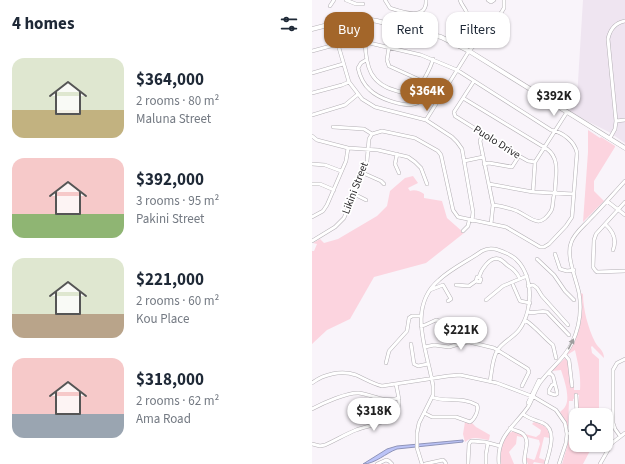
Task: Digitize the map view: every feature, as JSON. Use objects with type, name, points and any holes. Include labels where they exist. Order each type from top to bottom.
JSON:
[{"type":"main road","points":[[374,20],[441,37],[469,51],[625,148]]},
{"type":"main road","points":[[312,29],[324,26]]},
{"type":"street","points":[[330,6],[334,0]]},
{"type":"street","points":[[346,0],[356,4],[363,4]]},
{"type":"street","points":[[385,0],[390,8],[413,14],[419,13],[424,9],[426,0]]},
{"type":"street","points":[[460,0],[466,12]]},
{"type":"street","points":[[488,0],[491,2],[494,0]]},
{"type":"street","points":[[502,12],[504,8],[504,0]]},
{"type":"street","points":[[610,138],[615,129],[616,121],[608,39],[612,28],[625,21]]},
{"type":"street","points":[[312,51],[324,48]]},
{"type":"street","points":[[339,48],[349,82],[357,95],[376,107],[426,120],[452,137],[462,149],[473,212],[468,227],[463,231]]},
{"type":"street","points":[[365,48],[366,60],[370,72],[376,80],[388,89],[411,93],[417,89],[430,69],[433,59]]},
{"type":"street","points":[[366,60],[361,62],[358,67],[361,78],[370,90],[377,96],[407,104],[418,103],[429,91],[427,85],[422,81],[389,66],[387,60],[389,48]]},
{"type":"street","points":[[333,127],[364,129],[372,134],[382,131],[415,138],[438,151],[443,160],[454,212],[459,218],[506,227],[540,247],[544,247],[549,244],[566,226],[572,217],[577,153],[576,148],[570,140],[457,70],[433,59],[393,48]]},
{"type":"street","points":[[426,120],[472,48]]},
{"type":"street","points":[[312,73],[343,64]]},
{"type":"street","name":"Puolo Drive","points":[[474,81],[454,112],[455,116],[519,156],[528,161],[535,162]]},
{"type":"street","points":[[312,93],[349,82]]},
{"type":"street","points":[[312,115],[345,105],[357,95]]},
{"type":"street","points":[[464,98],[545,148],[552,153],[556,161],[555,193],[553,195],[552,209],[544,220],[535,222],[520,212],[493,205]]},
{"type":"street","points":[[533,192],[535,162],[567,112]]},
{"type":"street","points":[[616,121],[625,120]]},
{"type":"street","name":"Likini Street","points":[[312,241],[321,237],[341,222],[345,216],[367,161],[369,139],[372,134]]},
{"type":"street","points":[[483,134],[480,141],[482,157],[493,205],[491,224]]},
{"type":"street","points":[[312,136],[317,140],[348,148],[378,150],[408,157],[417,163],[424,173],[427,184]]},
{"type":"street","points":[[312,212],[313,217],[325,208],[348,156],[348,148]]},
{"type":"street","points":[[397,154],[395,164],[399,173]]},
{"type":"street","points":[[484,164],[489,163],[512,167],[519,156]]},
{"type":"street","points":[[464,161],[482,157]]},
{"type":"street","points":[[312,164],[325,164],[341,171]]},
{"type":"street","points":[[363,173],[381,181],[384,184]]},
{"type":"street","points":[[499,464],[500,446],[503,437],[523,414],[540,379],[548,373],[565,355],[575,336],[580,314],[580,296],[570,253],[571,244],[576,234],[625,181]]},
{"type":"street","points":[[312,184],[320,184],[334,190]]},
{"type":"street","points":[[489,184],[533,192],[574,194]]},
{"type":"street","points":[[354,194],[366,200]]},
{"type":"street","points":[[607,201],[625,215]]},
{"type":"street","points":[[625,202],[596,234],[594,240],[594,269],[598,272],[625,271]]},
{"type":"street","points":[[605,224],[611,230],[614,237],[613,250]]},
{"type":"street","points":[[446,464],[445,461],[442,460],[423,464],[417,448],[416,442],[418,428],[432,397],[433,388],[420,326],[421,316],[424,302],[434,284],[443,276],[482,250],[488,248],[502,251],[522,264],[527,276],[530,303],[525,320],[518,331],[498,350],[494,358],[490,381]]},
{"type":"street","points":[[555,254],[560,268],[567,272],[574,270]]},
{"type":"street","points":[[456,285],[469,286],[476,281],[478,283],[481,282],[479,277],[486,265],[494,259],[498,259],[514,270],[520,279]]},
{"type":"street","points":[[537,259],[553,273],[565,291],[574,300]]},
{"type":"street","points":[[553,273],[560,268]]},
{"type":"street","points":[[486,300],[499,288],[527,276]]},
{"type":"street","points":[[430,290],[443,285],[451,299]]},
{"type":"street","points":[[513,285],[520,301],[530,303]]},
{"type":"street","points":[[528,286],[533,285],[537,288],[542,296],[568,325]]},
{"type":"street","points":[[528,312],[547,312],[569,334]]},
{"type":"street","points":[[386,363],[390,350],[407,331],[409,318],[412,316],[421,316]]},
{"type":"street","points":[[420,326],[436,320],[452,325],[465,323],[467,324],[469,332],[468,342]]},
{"type":"street","points":[[525,320],[552,344],[556,358]]},
{"type":"street","points":[[425,347],[434,345],[449,347],[468,342],[498,350],[528,368],[529,372],[522,386]]},
{"type":"street","points":[[411,344],[414,365],[418,366],[428,364]]},
{"type":"street","points":[[565,355],[569,360],[572,386]]},
{"type":"street","points":[[620,436],[615,430],[613,423],[613,370],[616,363],[625,359]]},
{"type":"street","points":[[312,384],[326,376],[343,373],[355,375],[380,385],[460,375],[504,385],[547,404],[556,410],[561,416],[565,423],[567,434],[566,448],[560,464]]},
{"type":"street","points":[[548,373],[553,376],[555,384]]},
{"type":"street","points":[[312,444],[320,446],[325,445],[356,430],[390,418],[397,409],[399,398],[396,384]]},
{"type":"street","points":[[312,409],[353,393],[389,401],[399,398]]},
{"type":"street","points":[[424,413],[432,417],[456,417],[470,422],[478,409],[477,405],[467,401],[432,397]]},
{"type":"street","points":[[575,397],[576,408]]},
{"type":"street","points":[[523,414],[546,424],[551,430],[552,438],[546,464]]},
{"type":"street","points":[[510,428],[521,433],[526,438],[527,443],[524,456],[526,464]]},
{"type":"street","points":[[600,464],[611,445],[620,436],[625,434]]},
{"type":"street","points":[[468,464],[470,442],[488,443],[500,446]]},
{"type":"street","points":[[486,464],[488,443]]},
{"type":"street","points":[[377,464],[386,460],[392,464]]},
{"type":"shaded area","points":[[583,0],[625,0],[625,143],[609,132],[569,112],[577,98]]},
{"type":"shaded area","points":[[588,130],[615,147],[594,181],[594,191],[604,201],[583,222],[588,152]]},
{"type":"shaded area","points":[[413,176],[418,183],[408,188],[410,191],[415,190],[421,192],[424,194],[424,198],[442,201],[447,218],[464,233],[426,263],[374,277],[350,319],[327,330],[312,344],[312,251],[314,251],[317,244],[313,243],[320,239],[324,243],[338,239],[377,216],[387,206],[390,191],[405,178]]},
{"type":"shaded area","points":[[581,293],[583,294],[586,318],[590,331],[595,342],[604,355],[604,358],[592,346],[591,347],[592,353],[599,359],[599,408],[578,408],[579,395],[576,395],[576,398],[573,399],[573,401],[569,401],[567,426],[560,412],[565,407],[567,401],[565,383],[561,370],[552,371],[565,358],[569,360],[572,386],[574,387],[574,390],[580,390],[580,374],[575,350],[567,355],[578,332],[581,311]]},
{"type":"shaded area","points":[[465,422],[472,423],[490,435],[489,440],[474,438],[465,442],[463,434]]},
{"type":"shaded area","points":[[534,422],[545,427],[550,434],[550,438],[544,437],[539,458],[545,460],[544,464],[534,462],[533,464],[528,464],[525,457],[534,460],[540,444],[539,440],[527,437],[525,434],[536,437],[540,434],[541,430],[532,424]]},
{"type":"shaded area","points":[[512,431],[521,433],[526,438],[517,436],[516,444],[509,452],[514,464],[500,464],[503,444],[508,433]]},
{"type":"shaded area","points":[[569,440],[569,452],[589,452],[583,464],[562,464]]},
{"type":"water","points":[[463,440],[463,442],[397,449],[372,462],[363,464],[387,449],[397,446]]}]
